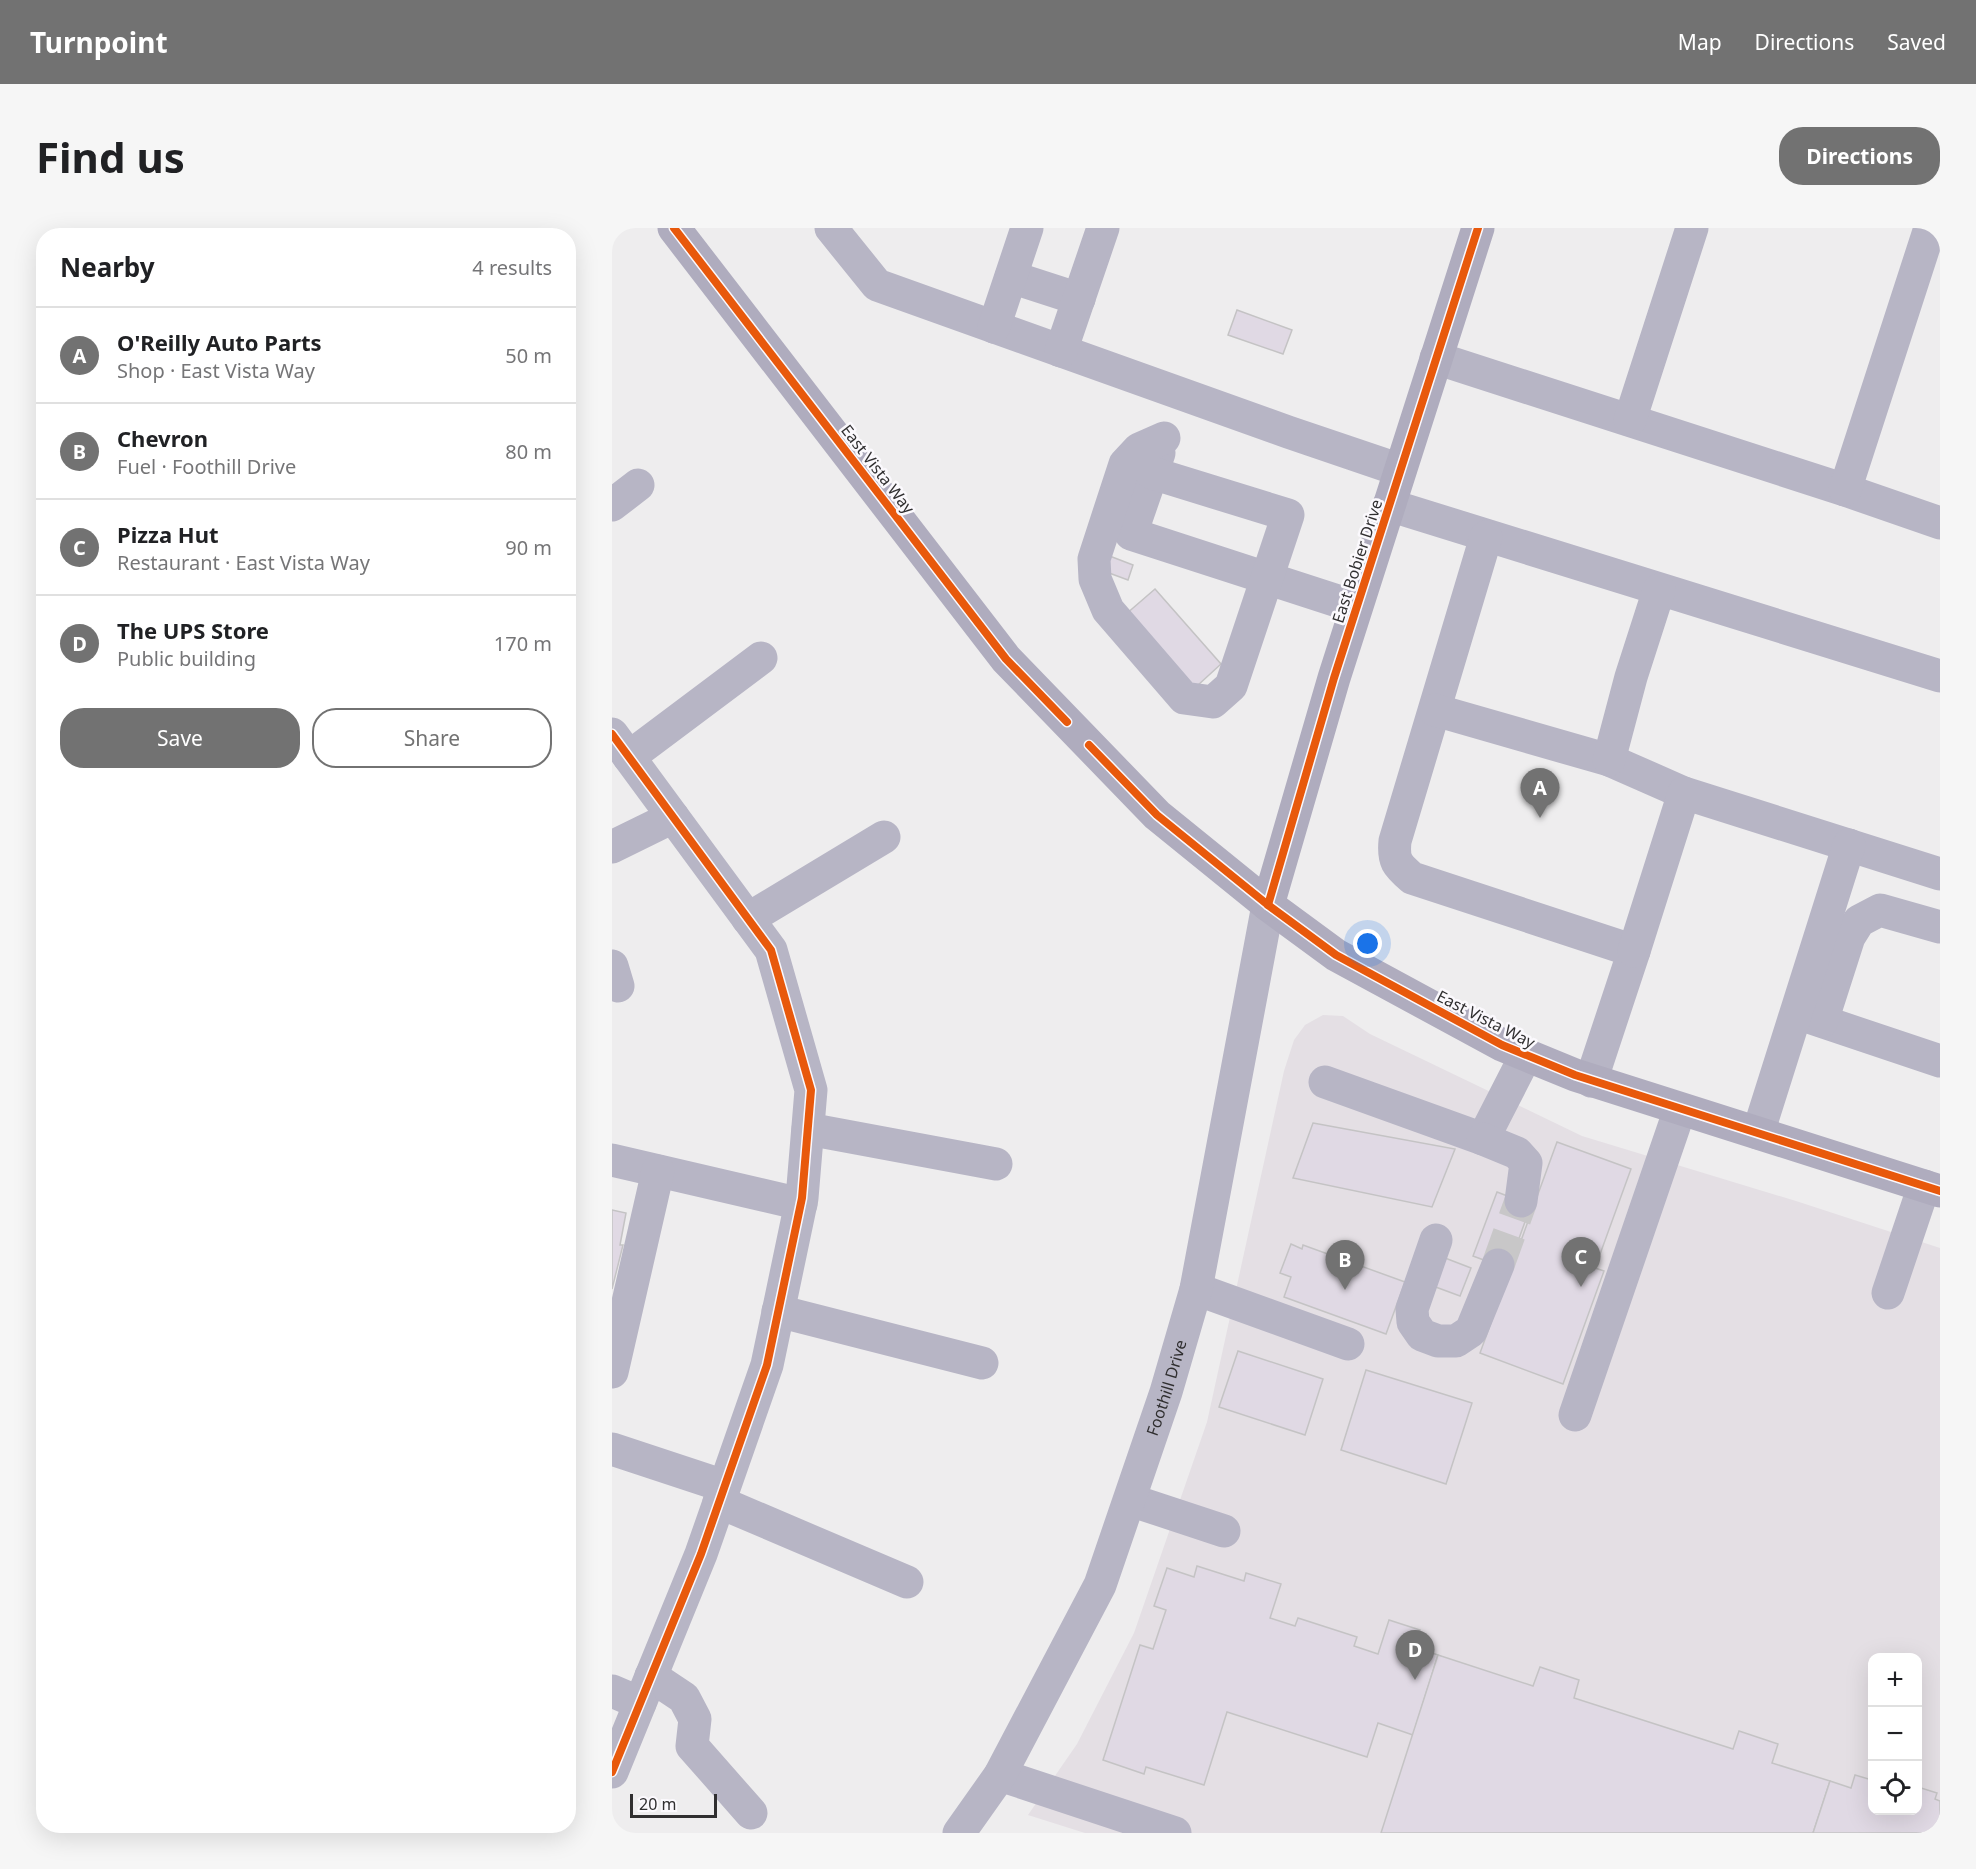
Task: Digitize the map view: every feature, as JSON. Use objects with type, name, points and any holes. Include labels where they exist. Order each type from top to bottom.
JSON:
[{"type":"main road","name":"East Vista Way","points":[[674,228],[1006,659],[1157,815],[1268,905],[1336,955],[1502,1045],[1591,1081],[1932,1188]]},
{"type":"main road","name":"East Bobier Drive","points":[[1268,905],[1356,607],[1478,228]]},
{"type":"street","points":[[831,228],[877,285],[1400,470]]},
{"type":"street","points":[[994,327],[1027,228]]},
{"type":"street","points":[[1061,351],[1102,228]]},
{"type":"street","points":[[1630,420],[1692,228]]},
{"type":"street","points":[[1845,490],[1930,228]]},
{"type":"street","points":[[1011,277],[1079,298]]},
{"type":"street","points":[[1436,358],[1845,490],[1940,523]]},
{"type":"street","points":[[1178,393],[1131,534],[1356,607]]},
{"type":"street","points":[[1152,472],[1288,515],[1231,686],[1213,702],[1184,698],[1108,610],[1095,579],[1094,559],[1125,464],[1139,449],[1164,438]]},
{"type":"street","points":[[612,505],[638,484]]},
{"type":"street","points":[[1389,505],[1486,537],[1940,676]]},
{"type":"street","points":[[1486,537],[1395,841],[1393,856],[1400,868],[1412,878],[1634,951]]},
{"type":"street","points":[[1609,760],[1631,677],[1659,590]]},
{"type":"street","points":[[612,1772],[634,1690],[700,1554],[767,1365],[801,1204],[811,1090],[771,950],[620,745],[761,658]]},
{"type":"street","points":[[1435,710],[1609,760],[1684,792],[1940,874]]},
{"type":"street","points":[[1591,1081],[1684,792]]},
{"type":"street","points":[[612,848],[673,817]]},
{"type":"street","points":[[748,919],[884,837]]},
{"type":"street","points":[[1809,1017],[1850,845]]},
{"type":"street","name":"Foothill Drive","points":[[959,1833],[1000,1775],[1100,1585],[1166,1392],[1196,1289],[1268,905]]},
{"type":"street","points":[[1758,1133],[1809,1017],[1859,921],[1880,909],[1940,927]]},
{"type":"street","points":[[1809,1017],[1940,1061]]},
{"type":"street","points":[[1483,1139],[1526,1055]]},
{"type":"street","points":[[1324,1082],[1517,1153],[1526,1162],[1521,1201]]},
{"type":"street","points":[[1575,1415],[1680,1109]]},
{"type":"street","points":[[808,1129],[996,1164]]},
{"type":"street","points":[[612,1160],[801,1204]]},
{"type":"street","points":[[612,1372],[658,1171]]},
{"type":"street","points":[[1888,1293],[1932,1188]]},
{"type":"street","points":[[1436,1240],[1412,1309],[1413,1322],[1422,1335],[1438,1341],[1456,1341],[1471,1331],[1498,1265]]},
{"type":"street","points":[[1196,1289],[1348,1344]]},
{"type":"street","points":[[778,1311],[982,1363]]},
{"type":"street","points":[[612,1449],[722,1494],[907,1582]]},
{"type":"street","points":[[1130,1500],[1224,1531]]},
{"type":"street","points":[[634,1690],[684,1698],[695,1719],[692,1746],[751,1813]]},
{"type":"street","points":[[1000,1775],[1175,1833]]},
{"type":"shaded area","points":[[1323,1015],[1343,1016],[1370,1034],[1582,1136],[1796,1201],[1940,1248],[1940,1833],[1085,1833],[1028,1815],[1077,1744],[1134,1633],[1207,1422],[1284,1071],[1294,1040],[1305,1025]]},
{"type":"building","points":[[1237,310],[1292,330],[1283,354],[1228,335]]},
{"type":"building","points":[[1107,555],[1133,565],[1128,580],[1101,570]]},
{"type":"building","points":[[1155,589],[1221,664],[1185,697],[1118,621]]},
{"type":"building","points":[[1313,1123],[1455,1149],[1432,1207],[1293,1178]]},
{"type":"building","points":[[1557,1142],[1631,1169],[1595,1268],[1604,1271],[1563,1384],[1480,1353]]},
{"type":"building","points":[[1497,1192],[1531,1205],[1508,1269],[1473,1256]]},
{"type":"building","points":[[612,1210],[626,1213],[620,1245],[623,1245],[612,1289]]},
{"type":"building","points":[[1291,1244],[1302,1249],[1303,1245],[1405,1282],[1386,1334],[1284,1297],[1291,1277],[1280,1273]]},
{"type":"building","points":[[1445,1258],[1471,1268],[1460,1296],[1433,1286]]},
{"type":"building","points":[[1238,1351],[1323,1379],[1305,1435],[1219,1407]]},
{"type":"building","points":[[1366,1370],[1472,1403],[1446,1484],[1341,1450]]},
{"type":"building","points":[[1197,1566],[1244,1581],[1246,1573],[1281,1584],[1270,1618],[1295,1626],[1298,1618],[1357,1637],[1354,1646],[1378,1654],[1389,1620],[1420,1630],[1414,1647],[1438,1655],[1413,1735],[1378,1723],[1367,1757],[1227,1712],[1204,1785],[1146,1767],[1144,1774],[1103,1760],[1140,1645],[1153,1649],[1166,1610],[1154,1606],[1167,1568],[1194,1577]]},
{"type":"building","points":[[1438,1655],[1533,1686],[1540,1667],[1579,1680],[1574,1698],[1733,1749],[1739,1731],[1778,1744],[1772,1763],[1830,1781],[1813,1833],[1381,1833]]},
{"type":"building","points":[[1855,1775],[1868,1779],[1868,1815],[1922,1815],[1922,1788],[1937,1793],[1935,1799],[1940,1801],[1940,1833],[1813,1833],[1830,1781],[1851,1788]]},
{"type":"tunnel","points":[[1498,1265],[1521,1201]]},
{"type":"cycle path","points":[[674,228],[1006,659],[1067,722]]},
{"type":"cycle path","points":[[1268,905],[1334,678],[1478,228]]},
{"type":"cycle path","points":[[612,734],[771,950],[811,1090],[802,1198],[767,1365],[701,1554],[612,1772]]},
{"type":"cycle path","points":[[1089,745],[1157,815],[1268,905],[1336,955],[1502,1045],[1575,1075],[1940,1191]]},
{"type":"place","name":"O'Reilly Auto Parts","points":[[1540,818]]},
{"type":"place","name":"Pizza Hut","points":[[1581,1287]]},
{"type":"place","name":"Chevron","points":[[1345,1290]]},
{"type":"place","name":"The UPS Store","points":[[1415,1680]]}]
